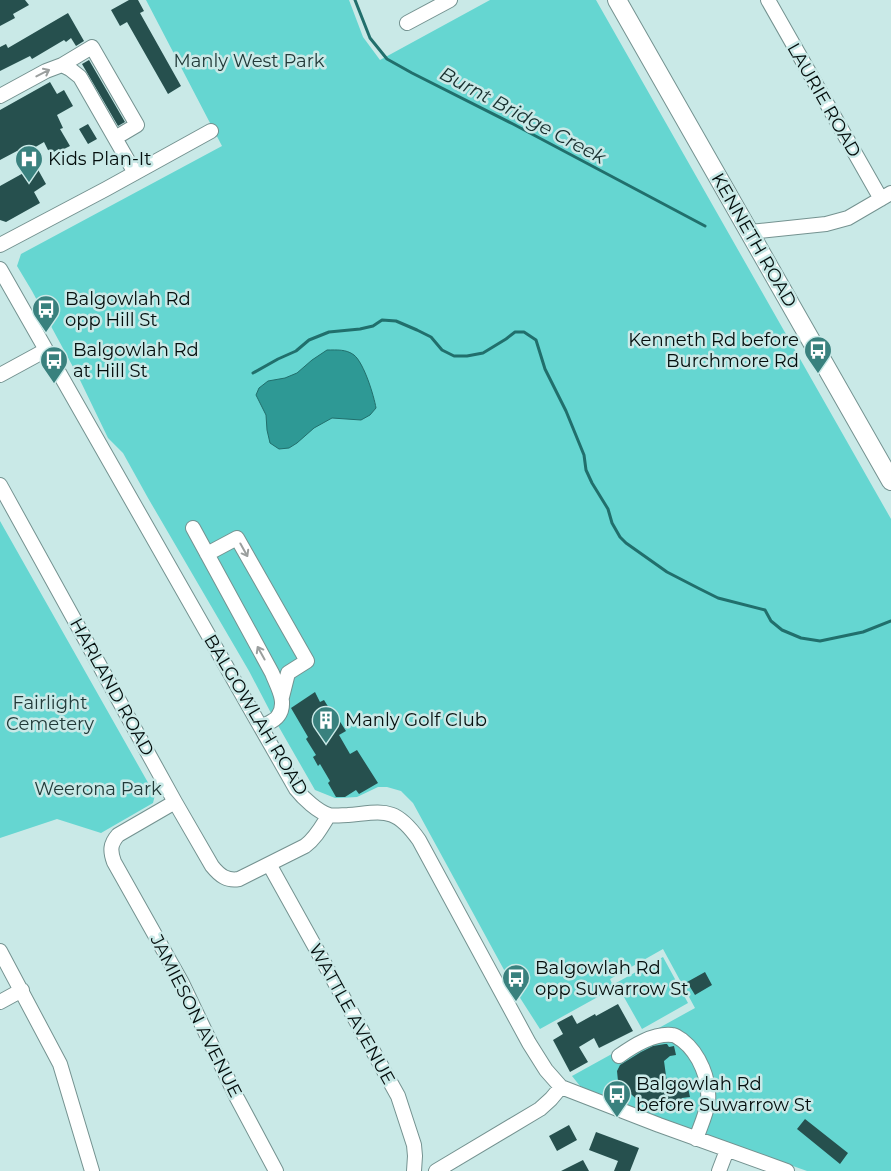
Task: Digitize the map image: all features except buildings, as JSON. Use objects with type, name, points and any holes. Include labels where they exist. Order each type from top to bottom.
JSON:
[{"type":"main road","name":"KENNETH ROAD","points":[[617,0],[891,481]]},
{"type":"street","points":[[407,23],[450,0]]},
{"type":"street","name":"LAURIE ROAD","points":[[768,0],[886,196]]},
{"type":"street","points":[[0,96],[46,71],[62,65],[92,47],[137,125],[115,138]]},
{"type":"street","points":[[62,65],[80,77],[135,172]]},
{"type":"street","points":[[0,245],[210,131]]},
{"type":"street","points":[[750,232],[826,224],[848,218],[886,196]]},
{"type":"street","name":"BALGOWLAH ROAD","points":[[0,269],[296,789],[300,795],[329,815]]},
{"type":"street","points":[[0,376],[46,350]]},
{"type":"street","name":"HARLAND ROAD","points":[[0,485],[175,802],[212,866],[222,877],[233,880],[239,879],[311,842],[329,815]]},
{"type":"street","points":[[193,528],[272,673],[282,697]]},
{"type":"street","points":[[207,554],[237,538],[307,661],[288,673],[282,697],[282,708],[278,717],[261,727]]},
{"type":"street","name":"JAMIESON AVENUE","points":[[175,802],[118,835],[113,840],[111,853],[114,862],[182,983],[237,1098],[276,1171]]},
{"type":"street","points":[[329,815],[382,812],[394,815],[410,828],[529,1043],[546,1070],[562,1088],[786,1171]]},
{"type":"street","name":"WATTLE AVENUE","points":[[269,864],[398,1096],[414,1145],[414,1171]]},
{"type":"street","points":[[0,951],[60,1064],[92,1171]]},
{"type":"street","points":[[0,1002],[22,990]]},
{"type":"street","points":[[619,1056],[650,1038],[671,1035],[676,1036],[686,1044],[699,1062],[708,1093],[705,1115],[696,1139]]},
{"type":"street","points":[[436,1171],[540,1109],[562,1088]]},
{"type":"street","points":[[719,1171],[727,1150]]},
{"type":"green space","name":"Manly Golf Club","points":[[146,0],[349,0],[363,37],[380,60],[490,0],[596,0],[891,519],[891,1171],[807,1171],[606,1099],[580,1086],[572,1076],[695,1008],[663,949],[610,979],[614,988],[540,1029],[515,990],[413,803],[401,791],[387,787],[378,787],[357,797],[339,798],[315,790],[249,671],[123,453],[108,438],[79,378],[17,266],[21,254],[222,146]]},
{"type":"green space","name":"Fairlight Cemetery","points":[[0,521],[155,795],[153,803],[101,833],[57,819],[0,838]]},
{"type":"green space","points":[[663,957],[688,1003],[642,1029],[616,983]]},
{"type":"shaded area","points":[[327,350],[348,352],[358,359],[368,380],[376,408],[370,415],[361,420],[332,418],[314,428],[289,448],[279,449],[270,443],[266,415],[256,395],[259,388],[268,381],[285,378],[297,373]]},
{"type":"waterway","name":"Burnt Bridge Creek","points":[[355,0],[370,38],[387,59],[705,226]]},
{"type":"waterway","points":[[253,373],[296,351],[309,340],[329,332],[373,326],[382,320],[396,321],[417,330],[431,337],[442,350],[454,356],[483,353],[515,332],[524,332],[536,340],[545,369],[566,411],[584,455],[586,470],[608,509],[612,523],[626,543],[667,572],[718,598],[765,610],[771,621],[782,630],[801,638],[820,641],[863,632],[891,621]]},
{"type":"place","name":"Kids Plan-It","points":[[29,183]]},
{"type":"place","name":"Balgowlah Rd opp Hill St","points":[[46,333]]},
{"type":"place","name":"Kenneth Rd before Burchmore Rd","points":[[818,374]]},
{"type":"place","name":"Balgowlah Rd at Hill St","points":[[54,384]]},
{"type":"place","name":"Manly Golf Club","points":[[326,744]]},
{"type":"place","name":"Balgowlah Rd opp Suwarrow St","points":[[516,1002]]},
{"type":"place","name":"Balgowlah Rd before Suwarrow St","points":[[617,1118]]},
{"type":"park label","name":"Manly West Park","points":[[249,61]]},
{"type":"park label","name":"Weerona Park","points":[[98,789]]}]
